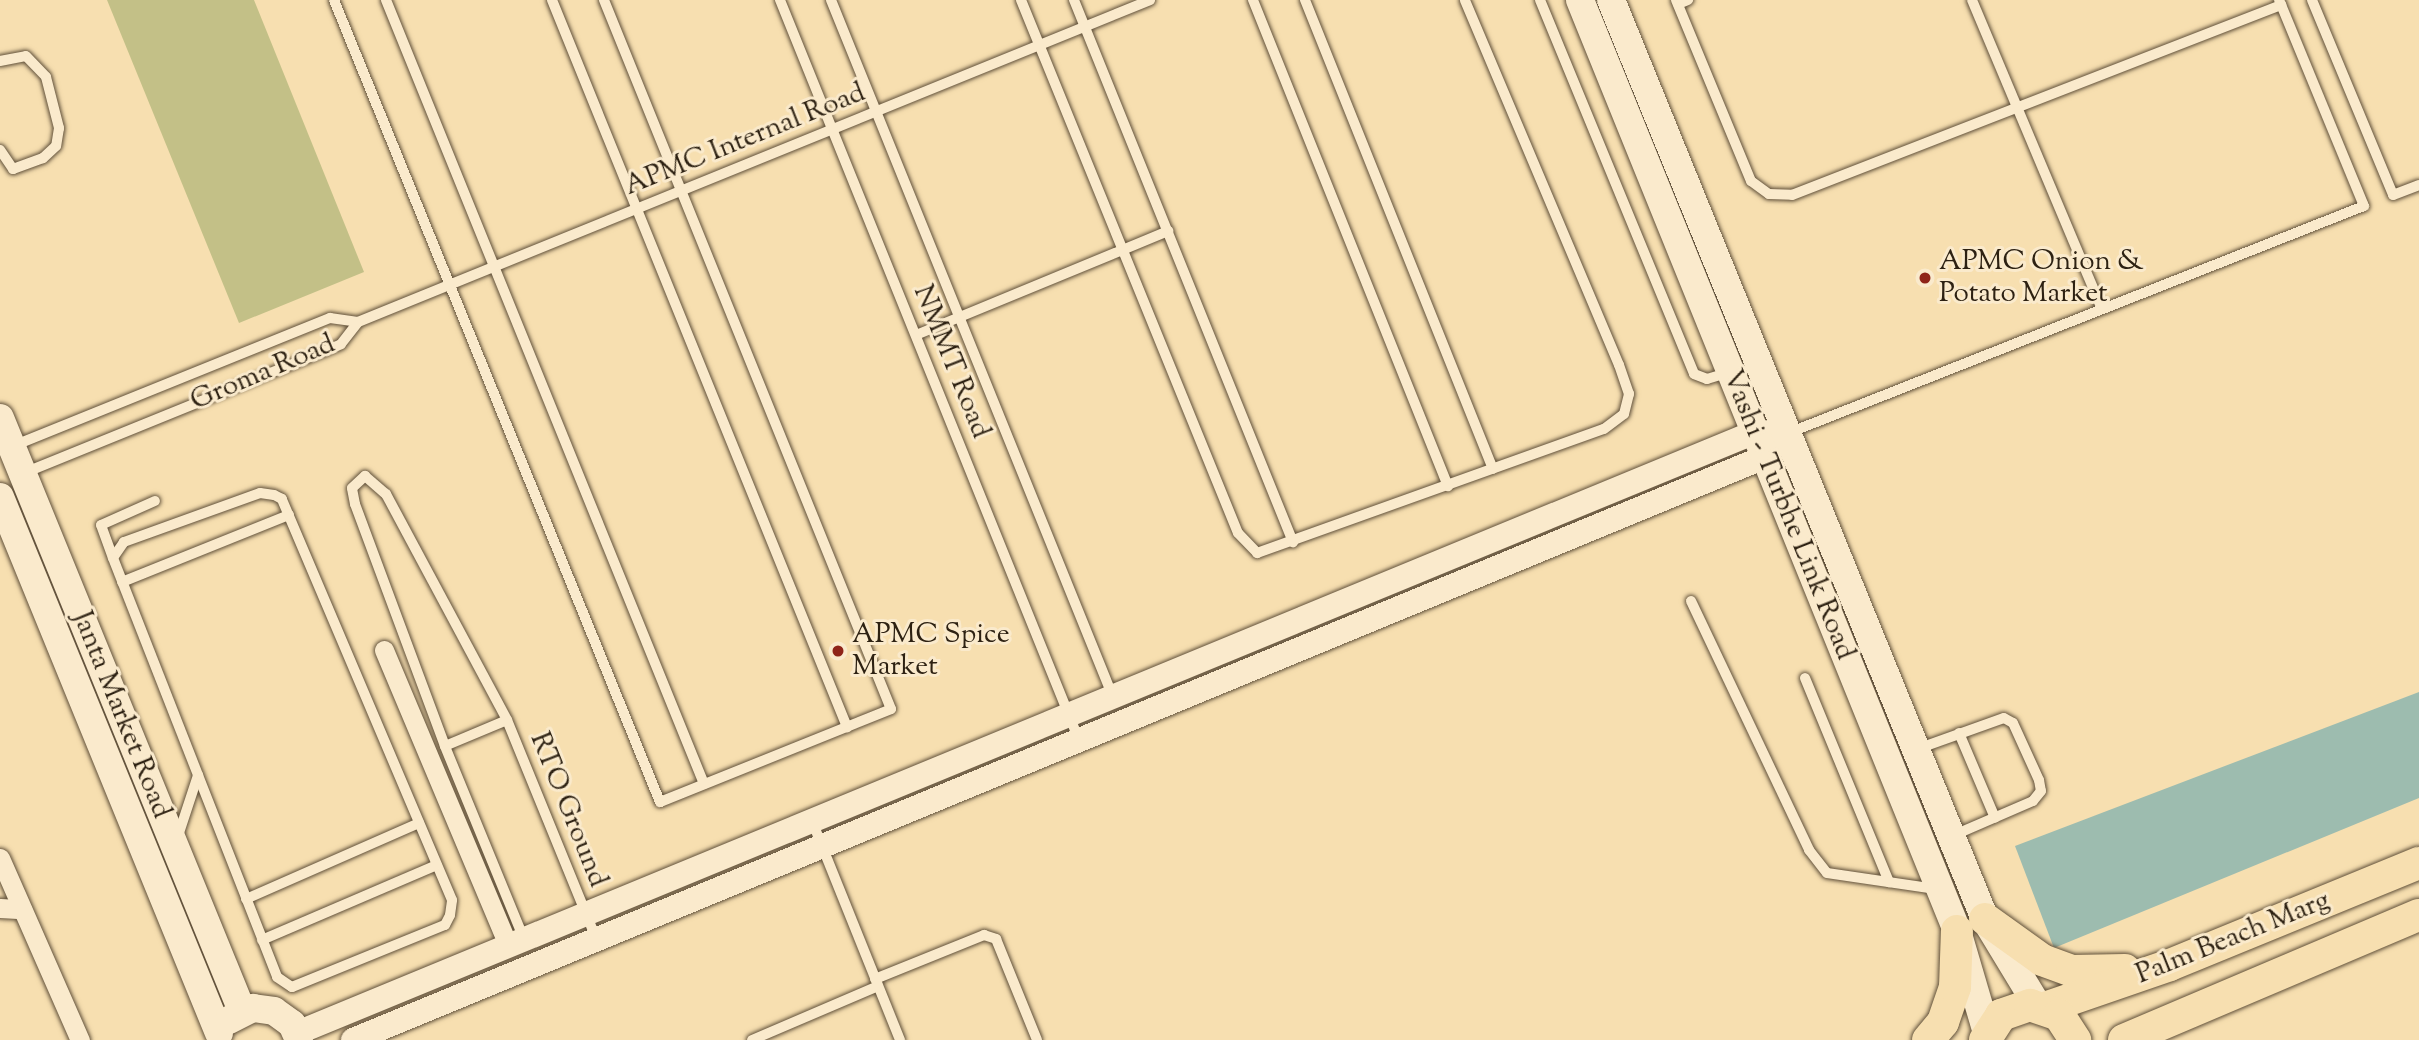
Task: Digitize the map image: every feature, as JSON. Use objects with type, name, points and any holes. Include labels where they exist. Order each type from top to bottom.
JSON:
[{"type":"main road","name":"Vashi - Turbhe Link Road","points":[[1580,0],[1940,890],[2042,1007]]},
{"type":"main road","name":"Vashi - Turbhe Link Road","points":[[1611,0],[1951,836],[1971,925],[1986,1037]]},
{"type":"main road","name":"Janta Market Road","points":[[0,418],[11,478],[175,847],[242,1011]]},
{"type":"main road","name":"Janta Market Road","points":[[0,497],[218,1036]]},
{"type":"main road","name":"Palm Beach Marg","points":[[1986,1037],[2008,1010],[2042,1007],[2170,965],[2419,863]]},
{"type":"main road","name":"Palm Beach Marg","points":[[2124,1040],[2189,1009],[2419,915]]},
{"type":"main road","points":[[1928,1040],[1943,1022],[1971,925],[2042,960],[2071,971],[2101,973],[2170,965]]},
{"type":"main road","points":[[2042,1007],[2064,1020],[2075,1040]]},
{"type":"main road","points":[[2153,1040],[2189,1009]]},
{"type":"main road","points":[[218,1036],[242,1011],[274,1011],[298,1036]]},
{"type":"street","points":[[298,1036],[515,941],[1113,696],[1787,433]]},
{"type":"street","points":[[353,1040],[1123,722],[1760,444]]},
{"type":"street","points":[[383,650],[515,941]]},
{"type":"street","points":[[0,858],[80,1040]]},
{"type":"street","points":[[0,908],[22,909]]},
{"type":"lane","points":[[334,0],[660,802],[891,709],[604,0]]},
{"type":"lane","points":[[386,0],[704,784]]},
{"type":"lane","points":[[552,0],[847,727]]},
{"type":"lane","name":"NMMT Road","points":[[780,0],[1079,740]]},
{"type":"lane","points":[[831,0],[1123,722]]},
{"type":"lane","points":[[1021,0],[1238,533],[1257,553],[1604,429],[1624,414],[1629,394],[1465,0]]},
{"type":"lane","points":[[1074,0],[1293,542]]},
{"type":"lane","name":"APMC Internal Road","points":[[358,322],[1150,0]]},
{"type":"lane","points":[[1253,0],[1448,486]]},
{"type":"lane","points":[[1305,0],[1493,469]]},
{"type":"lane","points":[[1540,0],[1694,374],[1707,379],[1730,372]]},
{"type":"lane","points":[[1972,0],[2102,309]]},
{"type":"lane","points":[[2312,0],[2393,195],[2419,185]]},
{"type":"lane","points":[[1681,1],[1735,151],[1751,181],[1769,194],[1792,195],[2018,110],[2281,2],[2364,206],[1787,433]]},
{"type":"lane","points":[[0,61],[26,57],[46,77],[59,128],[57,146],[33,162],[13,169],[0,150]]},
{"type":"lane","points":[[916,335],[1167,231]]},
{"type":"lane","name":"Groma Road","points":[[6,449],[330,318],[358,322],[341,344],[11,478]]},
{"type":"lane","points":[[507,720],[386,495],[365,476],[352,488],[355,504],[515,941]]},
{"type":"lane","points":[[113,558],[124,542],[260,493],[282,499],[452,900],[445,925],[292,987],[276,977],[122,582],[113,558],[101,525],[155,501]]},
{"type":"lane","points":[[122,582],[289,515]]},
{"type":"lane","points":[[1691,601],[1809,850],[1827,873],[1940,890]]},
{"type":"lane","points":[[1805,678],[1889,882]]},
{"type":"lane","points":[[1916,750],[2004,718],[2013,723],[2039,780],[2041,791],[2034,801],[1951,836]]},
{"type":"lane","name":"RTO Ground","points":[[445,746],[507,720],[596,939]]},
{"type":"lane","points":[[1959,733],[1995,818]]},
{"type":"lane","points":[[175,847],[198,775]]},
{"type":"lane","points":[[811,821],[900,1040]]},
{"type":"lane","points":[[246,899],[419,823]]},
{"type":"lane","points":[[262,940],[437,865]]},
{"type":"lane","points":[[752,1040],[984,935],[996,939],[1037,1040]]},
{"type":"shaded area","points":[[107,0],[254,0],[364,272],[239,323]]},
{"type":"shaded area","points":[[2419,692],[2419,798],[2054,948],[2015,846]]},
{"type":"place","name":"APMC Onion & Potato Market","points":[[1925,278]]},
{"type":"place","name":"APMC Spice Market","points":[[838,651]]}]
